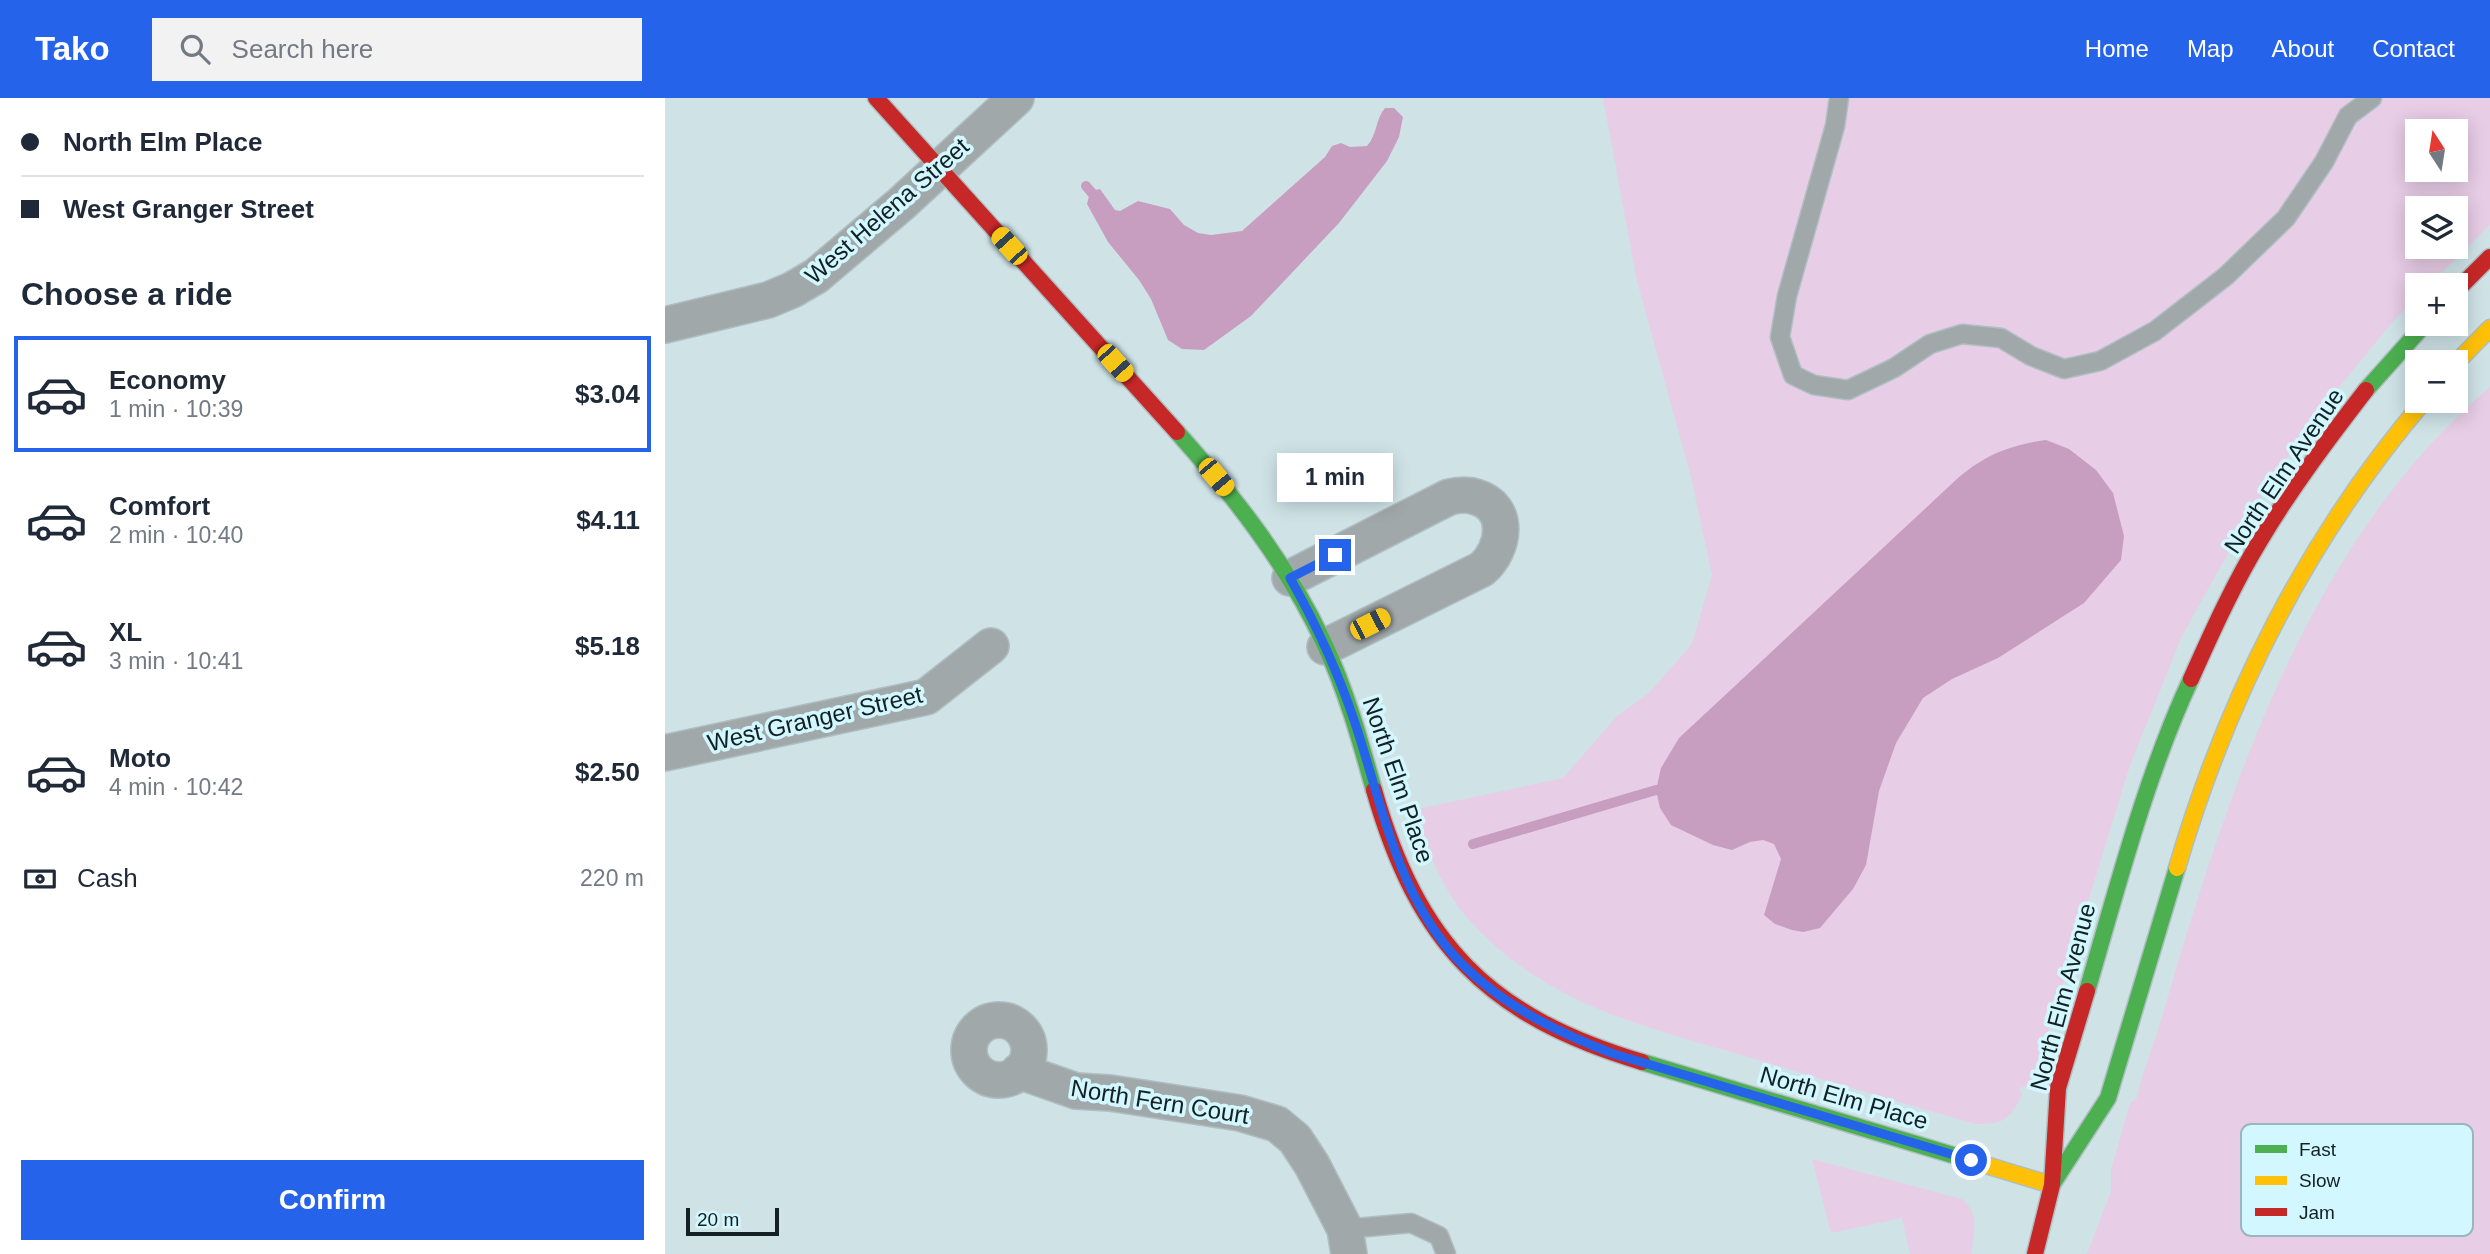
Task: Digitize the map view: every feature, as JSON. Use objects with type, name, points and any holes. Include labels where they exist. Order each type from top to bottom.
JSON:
[{"type":"main road","name":"North Elm Place","points":[[876,98],[1203,461],[1253,522],[1290,578],[1325,647],[1355,724],[1388,836],[1405,877],[1450,950],[1471,972],[1501,996],[1548,1026],[1614,1054],[2052,1185]]},
{"type":"main road","points":[[2468,279],[2490,257]]},
{"type":"main road","points":[[2468,351],[2490,328]]},
{"type":"main road","name":"North Elm Avenue","points":[[2052,1185],[2058,1088],[2132,839],[2176,710],[2216,624],[2260,540],[2312,461],[2367,388],[2414,336]]},
{"type":"main road","points":[[2035,1254],[2052,1185],[2108,1098],[2211,764],[2247,677],[2290,593],[2338,516],[2414,413]]},
{"type":"street","name":"West Helena Street","points":[[665,325],[739,308],[792,290],[816,276],[844,254],[1016,98]]},
{"type":"street","points":[[1290,578],[1449,497],[1477,497],[1485,501],[1497,516],[1501,529],[1499,546],[1494,557],[1482,569],[1325,647]]},
{"type":"street","name":"West Granger Street","points":[[665,753],[926,697],[991,646]]},
{"type":"street","name":"North Fern Court","points":[[1019,1071],[1076,1091],[1110,1093],[1240,1113],[1277,1124],[1295,1139],[1312,1165],[1347,1242]]},
{"type":"lane","points":[[1839,98],[1835,127],[1787,296],[1780,337],[1793,375],[1814,385],[1848,390],[1894,368],[1930,344],[1962,334],[2001,338],[2031,356],[2064,369],[2100,361],[2155,331],[2226,276],[2285,218],[2324,162],[2348,116],[2372,98]]},
{"type":"lane","points":[[1347,1242],[1411,1223],[1439,1236],[1446,1254]]},
{"type":"shaded area","points":[[1603,98],[2490,98],[2490,225],[2468,247],[2468,196],[2405,196],[2405,259],[2455,259],[2441,273],[2405,273],[2405,309],[2326,403],[2298,442],[2255,505],[2182,636],[2129,768],[2038,1065],[2028,1086],[2019,1088],[2022,1095],[2009,1116],[1999,1122],[1975,1124],[1893,1100],[1677,1036],[1603,1011],[1567,995],[1501,951],[1471,922],[1452,897],[1430,854],[1413,810],[1563,778],[1617,716],[1649,693],[1692,644],[1712,575],[1691,477],[1637,281]]},
{"type":"shaded area","points":[[1385,108],[1394,108],[1403,117],[1399,137],[1387,161],[1339,223],[1251,316],[1204,350],[1182,349],[1168,340],[1151,299],[1108,242],[1087,204],[1089,196],[1100,189],[1115,210],[1120,211],[1138,201],[1170,209],[1184,225],[1198,233],[1211,235],[1242,231],[1325,157],[1332,146],[1341,143],[1350,147],[1367,146]]},
{"type":"shaded area","points":[[2490,387],[2490,1254],[2087,1254],[2111,1191],[2111,1170],[2130,1103],[2137,1098],[2204,879],[2261,723],[2295,648],[2334,575],[2379,507],[2431,444],[2463,413],[2468,413],[2468,408]]},
{"type":"shaded area","points":[[2046,440],[2069,449],[2096,470],[2113,493],[2124,536],[2121,560],[2084,603],[1998,658],[1952,679],[1923,698],[1896,743],[1879,791],[1866,865],[1853,889],[1820,928],[1803,932],[1775,924],[1764,915],[1781,859],[1774,844],[1763,840],[1732,850],[1713,845],[1671,825],[1660,808],[1656,790],[1661,768],[1679,738],[1958,478],[1999,452]]},
{"type":"shaded area","points":[[1812,1159],[1962,1199],[1974,1217],[1971,1254],[1910,1254],[1902,1218],[1831,1233]]},
{"type":"waterway","points":[[1086,186],[1092,193]]},
{"type":"waterway","points":[[1473,844],[1656,790]]},
{"type":"traffic: fast","points":[[2366,390],[2414,336]]},
{"type":"traffic: fast","points":[[1177,432],[1258,532],[1310,614],[1346,697],[1374,790]]},
{"type":"traffic: fast","points":[[2087,991],[2146,794],[2191,679]]},
{"type":"traffic: fast","points":[[2053,1183],[2108,1098],[2177,868]]},
{"type":"traffic: fast","points":[[1642,1062],[1966,1159]]},
{"type":"traffic: slow","points":[[2468,351],[2490,328]]},
{"type":"traffic: slow","points":[[2177,868],[2220,742],[2276,622],[2343,507],[2414,413]]},
{"type":"traffic: slow","points":[[1966,1159],[2052,1185]]},
{"type":"traffic: jam","points":[[876,98],[1177,432]]},
{"type":"traffic: jam","points":[[2468,279],[2490,257]]},
{"type":"traffic: jam","points":[[2191,679],[2215,626],[2261,539],[2298,482],[2366,390]]},
{"type":"traffic: jam","points":[[1374,790],[1392,844],[1413,891],[1438,932],[1467,967],[1501,996],[1541,1022],[1588,1043],[1642,1062]]},
{"type":"traffic: jam","points":[[2035,1254],[2052,1185],[2058,1088],[2087,991]]},
{"type":"route","points":[[1335,555],[1290,578],[1336,671],[1355,724],[1388,836],[1405,877],[1450,950],[1471,972],[1535,1019],[1572,1038],[1614,1054],[1971,1160]]}]
